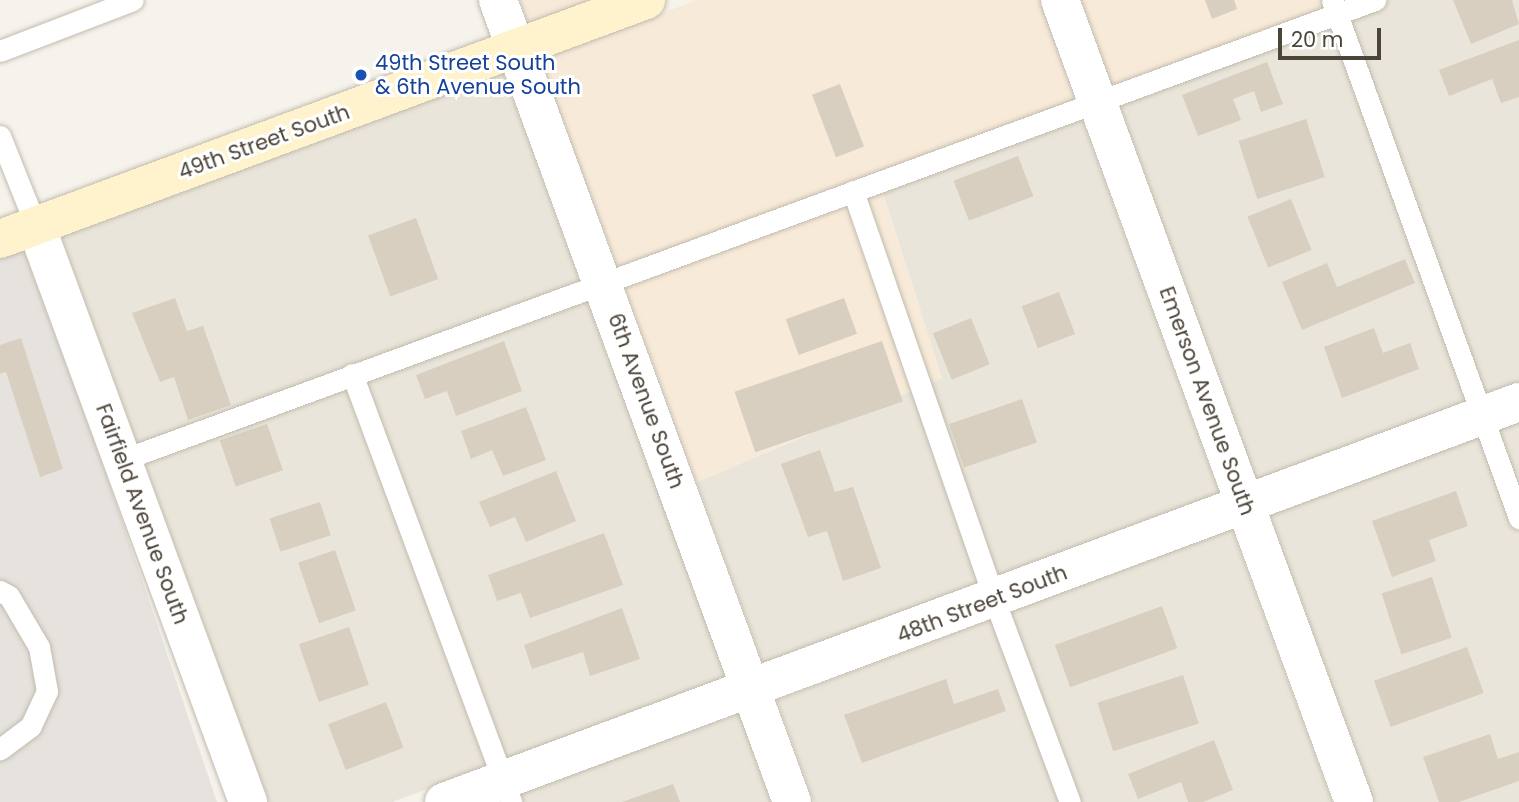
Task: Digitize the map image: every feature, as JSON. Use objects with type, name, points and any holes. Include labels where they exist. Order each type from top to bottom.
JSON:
[{"type":"main road","name":"49th Street South","points":[[0,239],[646,0]]},
{"type":"street","name":"6th Avenue South","points":[[498,0],[792,802]]},
{"type":"street","name":"Emerson Avenue South","points":[[1060,0],[1353,802]]},
{"type":"street","name":"Fairfield Avenue South","points":[[36,226],[248,802]]},
{"type":"street","name":"48th Street South","points":[[444,802],[507,791],[752,690],[1519,402]]},
{"type":"lane","points":[[0,51],[133,0]]},
{"type":"lane","points":[[122,460],[602,282],[1098,103],[1335,7],[1375,0]]},
{"type":"lane","points":[[1335,7],[1519,518]]},
{"type":"lane","points":[[0,136],[36,226]]},
{"type":"lane","points":[[853,191],[994,599],[1070,802]]},
{"type":"lane","points":[[352,374],[507,791]]},
{"type":"lane","points":[[0,590],[9,596],[39,647],[47,691],[31,726],[0,749]]},
{"type":"shaded area","points":[[520,0],[595,0],[529,25]]},
{"type":"shaded area","points":[[697,0],[1039,0],[1080,114],[882,190],[942,378],[697,482],[541,59]]},
{"type":"shaded area","points":[[1081,0],[1382,0],[1118,100]]},
{"type":"shaded area","points":[[1382,0],[1519,0],[1519,382],[1257,481],[1118,100]]},
{"type":"shaded area","points":[[503,72],[727,680],[392,802],[269,802],[61,236]]},
{"type":"shaded area","points":[[1080,114],[1220,495],[764,666],[697,482],[942,378],[882,190]]},
{"type":"shaded area","points":[[24,250],[107,476],[217,802],[0,802],[0,258]]},
{"type":"shaded area","points":[[1519,420],[1519,802],[1375,802],[1270,515]]},
{"type":"shaded area","points":[[1232,529],[1332,802],[814,802],[777,700]]},
{"type":"shaded area","points":[[739,714],[771,802],[496,802]]},
{"type":"building","points":[[1205,0],[1234,0],[1237,9],[1212,19]]},
{"type":"building","points":[[1453,0],[1512,0],[1519,24],[1471,44]]},
{"type":"building","points":[[1519,40],[1519,97],[1501,103],[1492,79],[1449,96],[1439,70]]},
{"type":"building","points":[[1267,62],[1283,104],[1261,112],[1254,91],[1233,99],[1241,120],[1198,136],[1182,95]]},
{"type":"building","points":[[840,84],[864,147],[836,157],[812,95]]},
{"type":"building","points":[[1306,119],[1325,177],[1257,199],[1238,141]]},
{"type":"building","points":[[1018,156],[1033,196],[969,221],[954,181]]},
{"type":"building","points":[[1291,199],[1312,250],[1268,268],[1247,217]]},
{"type":"building","points":[[416,218],[438,279],[390,297],[368,235]]},
{"type":"building","points":[[1405,259],[1415,283],[1302,330],[1282,282],[1327,263],[1337,287]]},
{"type":"building","points":[[1059,292],[1075,334],[1038,348],[1022,306]]},
{"type":"building","points":[[175,298],[187,331],[203,326],[231,405],[188,420],[174,377],[160,382],[132,313]]},
{"type":"building","points":[[844,298],[857,334],[799,355],[786,319]]},
{"type":"building","points":[[971,318],[990,364],[952,380],[933,333]]},
{"type":"building","points":[[1374,328],[1383,353],[1410,343],[1419,369],[1342,398],[1324,347]]},
{"type":"building","points":[[21,338],[63,469],[40,477],[6,372],[0,374],[0,345]]},
{"type":"building","points":[[504,341],[522,391],[456,416],[447,391],[425,399],[416,375]]},
{"type":"building","points":[[882,341],[903,402],[755,452],[734,392]]},
{"type":"building","points":[[1022,399],[1037,442],[964,468],[949,424]]},
{"type":"building","points":[[526,407],[546,460],[503,476],[492,450],[471,459],[461,431]]},
{"type":"building","points":[[267,424],[283,470],[236,487],[220,440]]},
{"type":"building","points":[[820,450],[835,492],[853,487],[881,568],[843,581],[827,531],[808,537],[781,464]]},
{"type":"building","points":[[556,471],[576,521],[526,542],[515,517],[490,527],[479,502]]},
{"type":"building","points":[[1456,491],[1468,526],[1429,540],[1436,561],[1392,577],[1372,521]]},
{"type":"building","points":[[320,502],[331,535],[280,552],[270,518]]},
{"type":"building","points":[[604,533],[623,585],[530,618],[521,593],[497,601],[488,575]]},
{"type":"building","points":[[335,550],[356,611],[319,623],[298,563]]},
{"type":"building","points":[[1432,577],[1452,638],[1401,654],[1382,593]]},
{"type":"building","points":[[1162,606],[1177,648],[1070,687],[1055,645]]},
{"type":"building","points":[[622,608],[640,659],[590,676],[583,652],[532,669],[524,645]]},
{"type":"building","points":[[349,627],[369,685],[319,702],[299,644]]},
{"type":"building","points":[[1467,647],[1484,693],[1391,727],[1374,681]]},
{"type":"building","points":[[1183,675],[1199,724],[1113,751],[1097,703]]},
{"type":"building","points":[[946,679],[954,704],[998,689],[1006,711],[862,763],[844,715]]},
{"type":"building","points":[[386,702],[404,748],[346,770],[328,724]]},
{"type":"building","points":[[1490,734],[1498,759],[1519,752],[1519,781],[1459,802],[1439,802],[1423,757]]},
{"type":"building","points":[[1214,740],[1233,790],[1203,802],[1188,802],[1181,782],[1138,799],[1128,774]]},
{"type":"building","points":[[673,784],[680,802],[622,802]]},
{"type":"place","name":"49th Street South & 6th Avenue South","points":[[361,75]]}]
